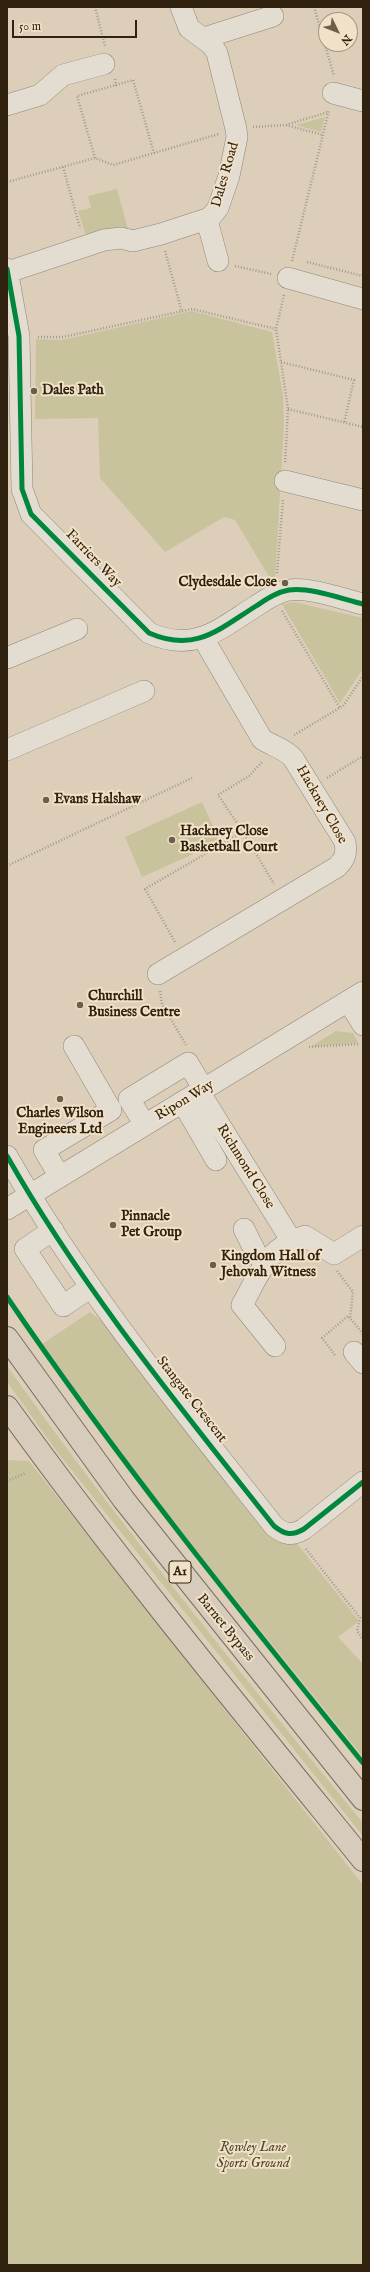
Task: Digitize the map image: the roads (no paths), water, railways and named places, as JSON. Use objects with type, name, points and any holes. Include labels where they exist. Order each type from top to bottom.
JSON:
[{"type":"highway","name":"Barnet Bypass","points":[[7,1338],[124,1500],[363,1799]]},
{"type":"highway","points":[[7,1407],[40,1453],[178,1630],[363,1860]]},
{"type":"street","name":"Dales Road","points":[[8,270],[104,240],[121,238],[134,240],[161,234],[207,220],[218,208],[227,182],[237,137],[236,129],[217,53],[212,45],[189,28],[181,7]]},
{"type":"street","points":[[204,38],[273,16]]},
{"type":"street","points":[[7,105],[40,95],[63,75],[108,63]]},
{"type":"street","points":[[331,102],[363,101]]},
{"type":"street","points":[[207,220],[218,261]]},
{"type":"street","points":[[290,268],[363,299]]},
{"type":"street","name":"Farriers Way","points":[[8,270],[19,336],[22,489],[31,514],[149,633],[174,642],[186,642],[203,638],[273,595],[288,590],[300,589],[363,604]]},
{"type":"street","points":[[284,481],[363,500]]},
{"type":"street","points":[[7,658],[77,629]]},
{"type":"street","name":"Hackney Close","points":[[158,974],[337,867],[344,861],[347,852],[345,842],[293,758],[287,751],[262,739],[203,638]]},
{"type":"street","points":[[7,750],[144,691]]},
{"type":"street","points":[[355,997],[363,1025]]},
{"type":"street","name":"Ripon Way","points":[[7,1209],[355,997]]},
{"type":"street","points":[[60,1177],[44,1150],[111,1110],[74,1046]]},
{"type":"street","points":[[145,1125],[129,1099],[188,1063],[195,1095],[216,1160]]},
{"type":"street","name":"Richmond Close","points":[[195,1095],[291,1240]]},
{"type":"street","name":"Stangate Crescent","points":[[7,1156],[30,1195],[91,1287],[163,1384],[274,1526],[281,1532],[295,1534],[304,1529],[363,1482]]},
{"type":"street","points":[[244,1229],[257,1255],[266,1262]]},
{"type":"street","points":[[53,1230],[25,1249],[63,1306],[91,1287]]},
{"type":"street","points":[[275,1346],[242,1305],[269,1256],[291,1240],[305,1236],[334,1254],[363,1236]]},
{"type":"place","name":"Dales Path","points":[[34,391]]},
{"type":"place","name":"Clydesdale Close","points":[[285,583]]},
{"type":"place","name":"Evans Halshaw","points":[[46,800]]},
{"type":"place","name":"Hackney Close Basketball Court","points":[[172,840]]},
{"type":"place","name":"Churchill Business Centre","points":[[80,1005]]},
{"type":"place","name":"Charles Wilson Engineers Ltd","points":[[60,1099]]},
{"type":"place","name":"Pinnacle Pet Group","points":[[113,1225]]},
{"type":"place","name":"Kingdom Hall of Jehovah Witness","points":[[213,1265]]},
{"type":"park label","name":"Rowley Lane Sports Ground","points":[[253,2156]]}]
